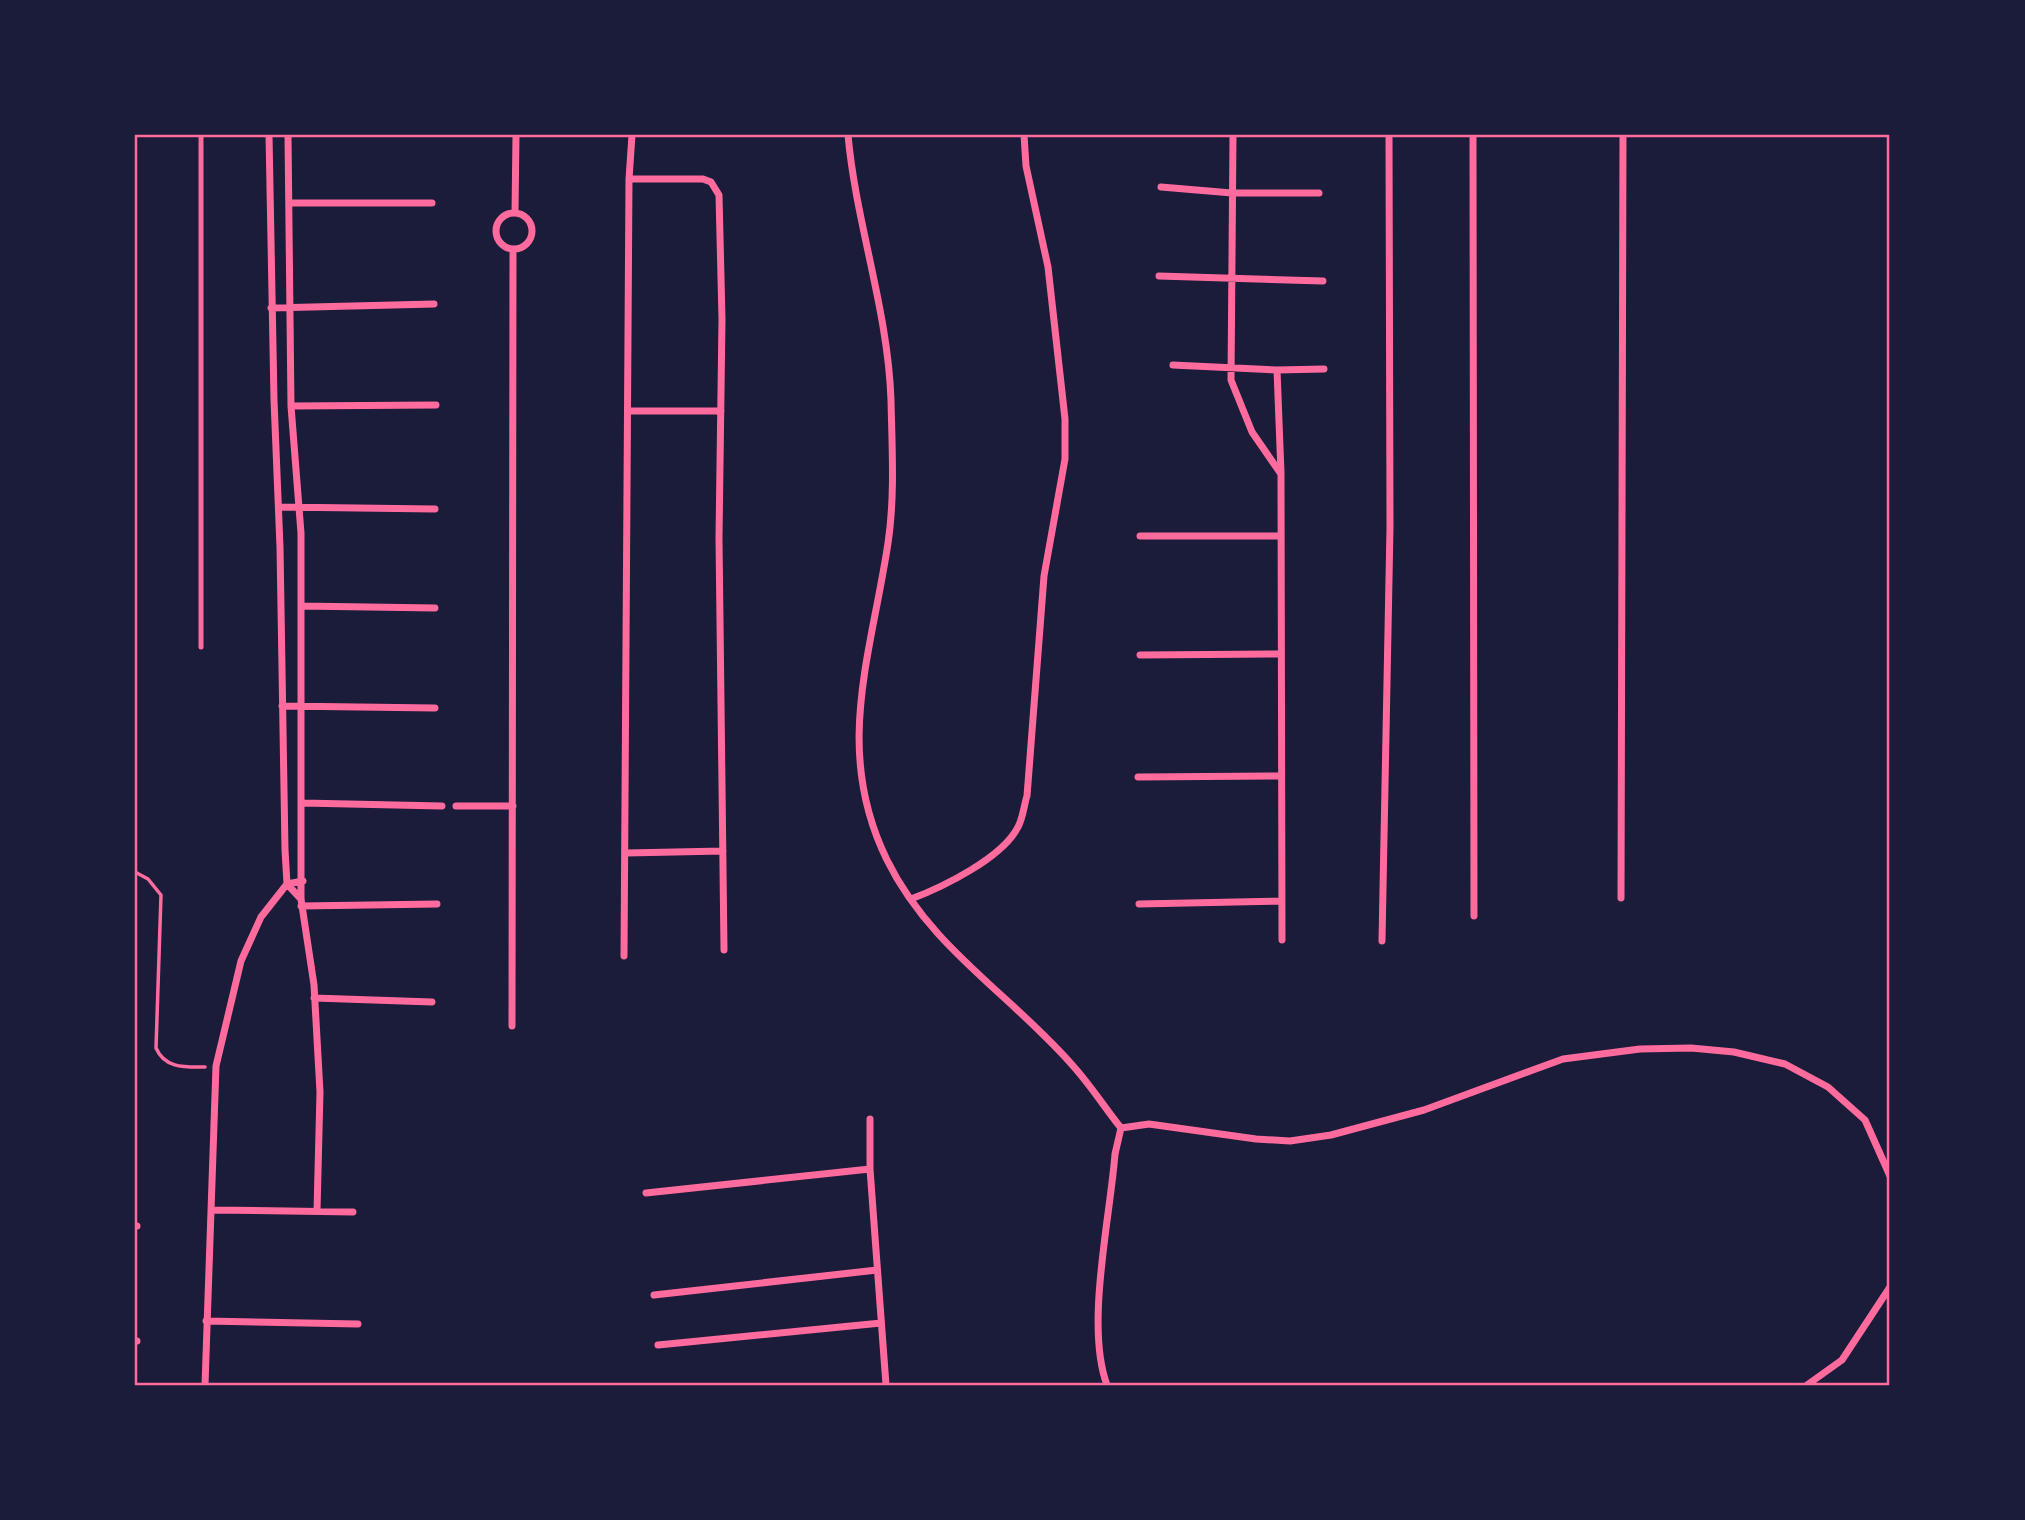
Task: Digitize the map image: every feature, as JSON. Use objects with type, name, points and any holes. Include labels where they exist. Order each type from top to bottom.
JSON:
[{"type":"street","points":[[269,135],[271,307],[279,507],[287,884],[301,902]]},
{"type":"street","points":[[288,135],[291,406],[299,508],[302,606],[301,902],[314,999],[320,1092],[317,1211]]},
{"type":"street","points":[[515,213],[516,135]]},
{"type":"street","points":[[624,956],[629,179],[632,135]]},
{"type":"street","points":[[848,135],[855,191],[887,345],[891,425],[888,540],[864,659],[857,714],[858,768],[870,824],[888,864],[955,956],[1073,1066],[1121,1128]]},
{"type":"street","points":[[911,899],[972,869],[997,849],[1018,828],[1027,796],[1044,576],[1065,459],[1065,419],[1048,267],[1033,201],[1024,135]]},
{"type":"street","points":[[1233,135],[1231,380],[1252,432],[1281,474]]},
{"type":"street","points":[[1382,941],[1390,527],[1389,135]]},
{"type":"street","points":[[1473,135],[1474,916]]},
{"type":"street","points":[[1621,898],[1623,135]]},
{"type":"street","points":[[629,179],[704,179],[712,182],[716,188],[722,319],[724,950]]},
{"type":"street","points":[[1161,187],[1232,193],[1319,193]]},
{"type":"street","points":[[289,203],[432,203]]},
{"type":"street","points":[[515,213],[527,218],[532,229],[529,241],[513,249],[499,241],[497,226],[507,215],[515,213]]},
{"type":"street","points":[[512,1026],[513,249]]},
{"type":"street","points":[[1160,276],[1323,281]]},
{"type":"street","points":[[271,307],[434,304]]},
{"type":"street","points":[[1173,365],[1324,369]]},
{"type":"street","points":[[1277,369],[1281,474],[1282,940]]},
{"type":"street","points":[[291,406],[436,405]]},
{"type":"street","points":[[628,411],[721,411]]},
{"type":"street","points":[[279,507],[435,509]]},
{"type":"street","points":[[1140,536],[1281,536]]},
{"type":"street","points":[[302,606],[435,608]]},
{"type":"street","points":[[1140,655],[1281,654]]},
{"type":"street","points":[[282,706],[435,708]]},
{"type":"street","points":[[1138,777],[1281,776]]},
{"type":"street","points":[[302,803],[442,806]]},
{"type":"street","points":[[456,806],[513,806]]},
{"type":"street","points":[[626,853],[723,850]]},
{"type":"street","points":[[205,1385],[216,1066],[241,961],[261,917],[287,884],[303,881]]},
{"type":"street","points":[[1139,904],[1282,901]]},
{"type":"street","points":[[301,902],[437,904]]},
{"type":"street","points":[[314,999],[432,1002]]},
{"type":"street","points":[[1121,1128],[1149,1124],[1290,1141],[1331,1135],[1424,1110],[1563,1059],[1640,1049],[1691,1048],[1734,1052],[1785,1064],[1828,1087],[1865,1120],[1890,1176]]},
{"type":"street","points":[[870,1119],[870,1169],[886,1385]]},
{"type":"street","points":[[1107,1385],[1099,1364],[1099,1318],[1115,1154],[1121,1128]]},
{"type":"street","points":[[646,1193],[870,1169]]},
{"type":"street","points":[[212,1210],[354,1212]]},
{"type":"street","points":[[654,1295],[877,1270]]},
{"type":"street","points":[[1807,1385],[1842,1360],[1890,1287]]},
{"type":"street","points":[[206,1321],[358,1324]]},
{"type":"street","points":[[658,1345],[881,1323]]},
{"type":"lane","points":[[201,135],[201,647]]},
{"type":"path","points":[[135,872],[148,879],[161,895],[156,1048],[164,1061],[182,1067],[216,1066]]}]
